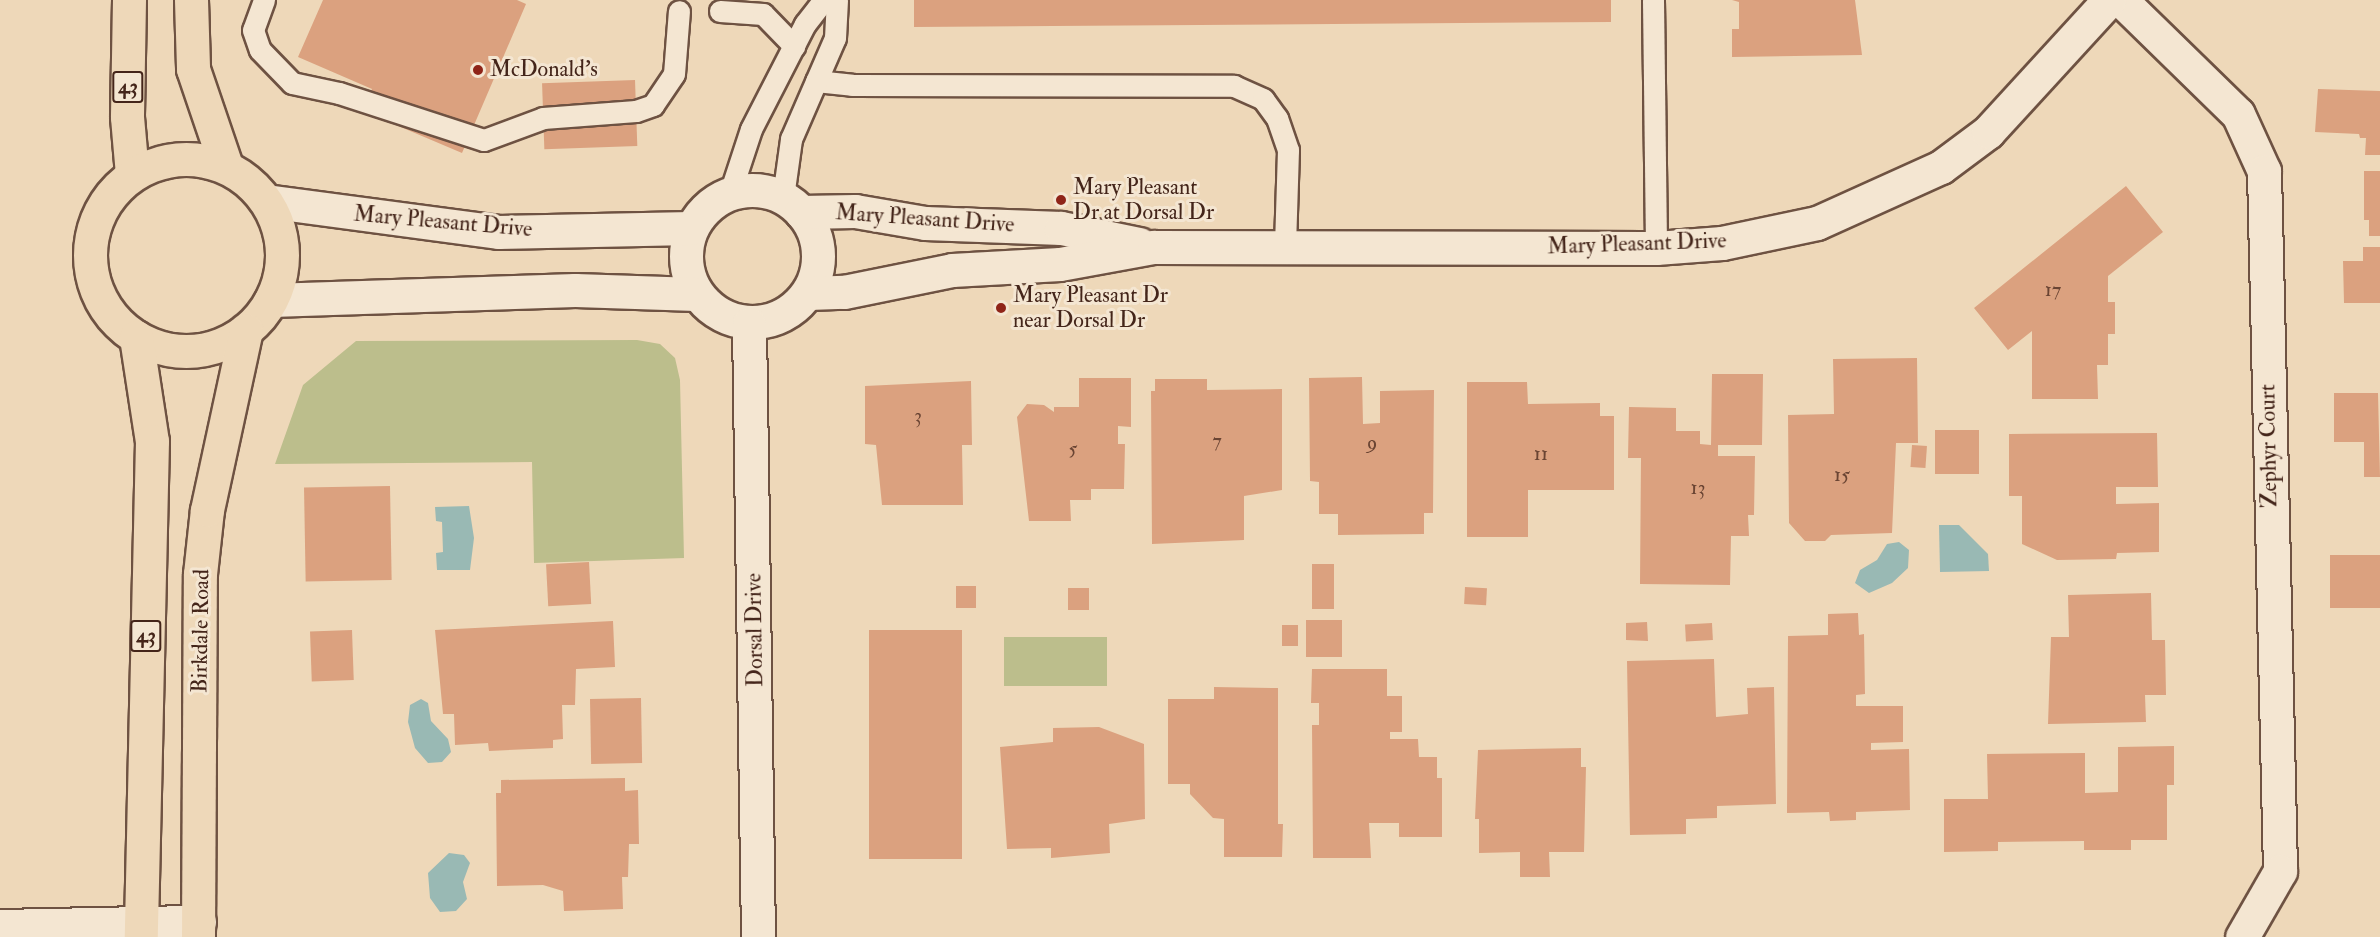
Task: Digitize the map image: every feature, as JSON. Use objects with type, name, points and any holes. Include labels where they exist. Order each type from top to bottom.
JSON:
[{"type":"main road","name":"43","points":[[129,0],[127,117],[132,174]]},
{"type":"main road","points":[[191,0],[193,69],[226,166]]},
{"type":"main road","points":[[195,158],[226,166],[249,180],[266,201],[282,249],[271,300],[246,330],[221,345],[192,351],[163,349],[136,337],[111,316],[95,288],[89,257],[94,225],[104,206],[132,174],[161,161],[195,158]]},
{"type":"main road","name":"Birkdale Road","points":[[199,930],[200,574],[207,510],[246,330]]},
{"type":"main road","name":"43","points":[[136,337],[152,441],[141,929]]},
{"type":"street","name":"Mary Pleasant Drive","points":[[808,293],[844,292],[952,270],[1060,264],[1154,248],[1656,248],[1722,243],[1817,223],[1941,167],[1988,132],[2109,0]]},
{"type":"street","name":"Zephyr Court","points":[[2121,0],[2238,114],[2264,171],[2280,871],[2242,937]]},
{"type":"street","points":[[766,190],[792,205],[813,230],[818,251],[816,273],[808,293],[782,315],[749,324],[729,320],[696,294],[687,273],[685,250],[692,228],[714,201],[729,193],[766,190]]},
{"type":"street","name":"Mary Pleasant Drive","points":[[266,201],[498,232],[692,228]]},
{"type":"street","name":"Mary Pleasant Drive","points":[[792,205],[855,211],[925,223],[1060,228],[1154,248]]},
{"type":"street","points":[[271,300],[564,290],[696,294]]},
{"type":"street","name":"Dorsal Drive","points":[[749,324],[758,937]]},
{"type":"street","points":[[0,926],[199,930]]},
{"type":"lane","points":[[264,0],[254,30],[260,50],[292,83],[339,93],[484,140],[543,118],[636,111],[653,105],[674,74],[679,11]]},
{"type":"lane","points":[[729,193],[744,144],[794,46],[824,0]]},
{"type":"lane","points":[[792,205],[791,139],[835,38],[837,0]]},
{"type":"lane","points":[[1653,0],[1656,248]]},
{"type":"lane","points":[[720,11],[763,14],[794,46]]},
{"type":"lane","points":[[816,81],[852,85],[1234,86],[1263,99],[1277,118],[1288,150],[1285,249]]},
{"type":"green space","points":[[637,340],[660,344],[675,358],[680,380],[684,558],[534,563],[532,462],[275,464],[303,385],[356,341]]},
{"type":"green space","points":[[1004,637],[1107,637],[1107,686],[1004,686]]},
{"type":"water","points":[[469,506],[474,538],[470,570],[437,570],[436,553],[443,552],[442,522],[436,521],[435,507]]},
{"type":"water","points":[[1939,525],[1959,525],[1988,554],[1989,571],[1940,572]]},
{"type":"water","points":[[1899,542],[1909,550],[1908,568],[1892,583],[1869,593],[1855,583],[1860,570],[1877,560],[1887,544]]},
{"type":"water","points":[[421,699],[428,703],[431,721],[448,739],[451,752],[442,762],[428,763],[415,748],[408,722],[410,705]]},
{"type":"water","points":[[449,853],[464,855],[470,863],[463,882],[467,899],[456,911],[440,912],[430,898],[428,873]]},
{"type":"building","points":[[323,0],[517,0],[526,4],[462,153],[363,111],[372,89],[298,57]]},
{"type":"building","points":[[914,0],[1611,0],[1611,22],[914,27]]},
{"type":"building","points":[[1732,0],[1855,0],[1862,55],[1732,57],[1732,29],[1739,29],[1739,2]]},
{"type":"building","points":[[635,80],[637,146],[544,149],[542,83]]},
{"type":"building","points":[[2318,89],[2380,91],[2380,155],[2365,155],[2366,138],[2360,138],[2359,134],[2315,132]]},
{"type":"building","points":[[2364,171],[2380,171],[2380,236],[2369,236],[2369,220],[2364,220]]},
{"type":"building","points":[[2126,186],[2163,232],[2108,276],[2108,302],[2115,302],[2115,334],[2108,334],[2108,365],[2097,365],[2098,399],[2032,399],[2032,331],[2008,350],[1974,308]]},
{"type":"building","points":[[2363,247],[2380,247],[2380,303],[2344,303],[2343,261],[2363,261]]},
{"type":"building","points":[[1917,358],[1918,443],[1896,443],[1892,533],[1831,535],[1825,541],[1805,541],[1789,523],[1788,415],[1834,414],[1833,359]]},
{"type":"building","points":[[1712,374],[1763,374],[1762,445],[1718,445],[1718,456],[1755,456],[1754,515],[1748,515],[1749,536],[1731,536],[1730,585],[1640,584],[1641,458],[1628,458],[1629,407],[1676,408],[1676,431],[1700,431],[1700,444],[1711,445]]},
{"type":"building","points":[[1362,377],[1363,424],[1380,423],[1380,391],[1434,390],[1433,513],[1424,513],[1424,534],[1338,535],[1338,514],[1319,514],[1319,482],[1310,481],[1309,378]]},
{"type":"building","points":[[1079,378],[1131,378],[1131,427],[1118,426],[1118,444],[1125,444],[1124,489],[1091,489],[1091,500],[1070,500],[1071,521],[1029,521],[1017,417],[1027,404],[1044,405],[1054,412],[1054,407],[1079,407]]},
{"type":"building","points":[[1155,379],[1207,379],[1207,390],[1282,389],[1282,490],[1244,496],[1244,540],[1152,544],[1151,391],[1155,391]]},
{"type":"building","points":[[971,381],[972,445],[962,445],[963,505],[882,505],[876,445],[865,444],[865,386]]},
{"type":"building","points":[[1467,382],[1527,382],[1528,404],[1600,403],[1600,416],[1614,416],[1614,490],[1528,490],[1528,537],[1467,537]]},
{"type":"building","points":[[2334,393],[2378,393],[2380,477],[2364,477],[2364,442],[2334,442]]},
{"type":"building","points":[[1935,430],[1979,430],[1979,474],[1935,474]]},
{"type":"building","points":[[2157,433],[2158,487],[2116,487],[2116,504],[2159,503],[2159,552],[2117,553],[2116,559],[2057,560],[2022,544],[2022,496],[2009,496],[2009,434]]},
{"type":"building","points":[[1912,445],[1927,446],[1925,468],[1910,467]]},
{"type":"building","points":[[390,486],[392,580],[306,581],[304,488]]},
{"type":"building","points":[[2330,555],[2380,555],[2380,608],[2330,608]]},
{"type":"building","points":[[589,562],[591,604],[548,606],[546,564]]},
{"type":"building","points":[[1312,564],[1334,564],[1334,609],[1312,609]]},
{"type":"building","points":[[956,586],[976,586],[976,608],[956,608]]},
{"type":"building","points":[[1465,587],[1487,588],[1486,605],[1464,604]]},
{"type":"building","points":[[1068,588],[1089,588],[1089,610],[1068,610]]},
{"type":"building","points":[[2151,593],[2152,640],[2165,640],[2166,695],[2145,695],[2146,722],[2048,724],[2051,637],[2069,637],[2068,595]]},
{"type":"building","points":[[1858,613],[1859,635],[1864,634],[1865,694],[1856,695],[1856,706],[1903,706],[1903,742],[1871,743],[1871,750],[1909,749],[1910,810],[1856,812],[1856,820],[1830,821],[1829,812],[1787,813],[1788,636],[1828,635],[1828,614]]},
{"type":"building","points":[[1306,620],[1342,620],[1342,657],[1306,657]]},
{"type":"building","points":[[613,621],[615,667],[576,669],[575,705],[562,705],[563,739],[553,740],[553,748],[489,751],[488,743],[455,745],[454,714],[443,714],[435,630]]},
{"type":"building","points":[[1647,622],[1648,641],[1626,640],[1626,623]]},
{"type":"building","points":[[1712,623],[1713,640],[1686,641],[1685,624]]},
{"type":"building","points":[[1282,625],[1298,625],[1298,646],[1282,646]]},
{"type":"building","points":[[352,630],[354,680],[312,681],[310,631]]},
{"type":"building","points":[[869,630],[962,630],[962,859],[869,859]]},
{"type":"building","points":[[1714,659],[1716,717],[1748,714],[1747,688],[1774,687],[1776,804],[1717,806],[1717,818],[1686,819],[1686,834],[1630,835],[1627,661]]},
{"type":"building","points":[[1312,669],[1387,669],[1387,696],[1402,696],[1402,732],[1390,732],[1390,739],[1418,739],[1419,757],[1437,757],[1437,778],[1442,778],[1442,837],[1399,837],[1399,823],[1369,823],[1371,858],[1313,858],[1312,725],[1319,725],[1319,703],[1311,703]]},
{"type":"building","points":[[1214,687],[1278,688],[1278,824],[1283,824],[1282,857],[1224,857],[1224,819],[1213,818],[1190,794],[1190,784],[1168,784],[1168,699],[1214,699]]},
{"type":"building","points":[[641,698],[642,763],[591,764],[590,699]]},
{"type":"building","points":[[1099,727],[1144,744],[1145,819],[1109,824],[1110,853],[1051,858],[1051,848],[1007,849],[1000,747],[1053,742],[1053,728]]},
{"type":"building","points":[[2174,746],[2174,785],[2167,785],[2167,840],[2131,840],[2131,850],[2084,850],[2084,841],[1998,842],[1998,851],[1944,852],[1944,799],[1988,799],[1987,754],[2085,753],[2085,793],[2118,792],[2118,747]]},
{"type":"building","points":[[1581,748],[1581,767],[1586,767],[1584,852],[1549,852],[1550,877],[1520,877],[1520,852],[1479,853],[1479,819],[1475,819],[1478,750]]},
{"type":"building","points":[[625,778],[625,791],[638,790],[639,844],[629,844],[628,877],[622,877],[623,909],[564,911],[563,891],[543,885],[497,886],[496,793],[501,793],[501,780]]},
{"type":"place","name":"McDonald's","points":[[478,70]]},
{"type":"place","name":"Mary Pleasant Dr at Dorsal Dr","points":[[1061,200]]},
{"type":"place","name":"Mary Pleasant Dr near Dorsal Dr","points":[[1001,308]]}]
